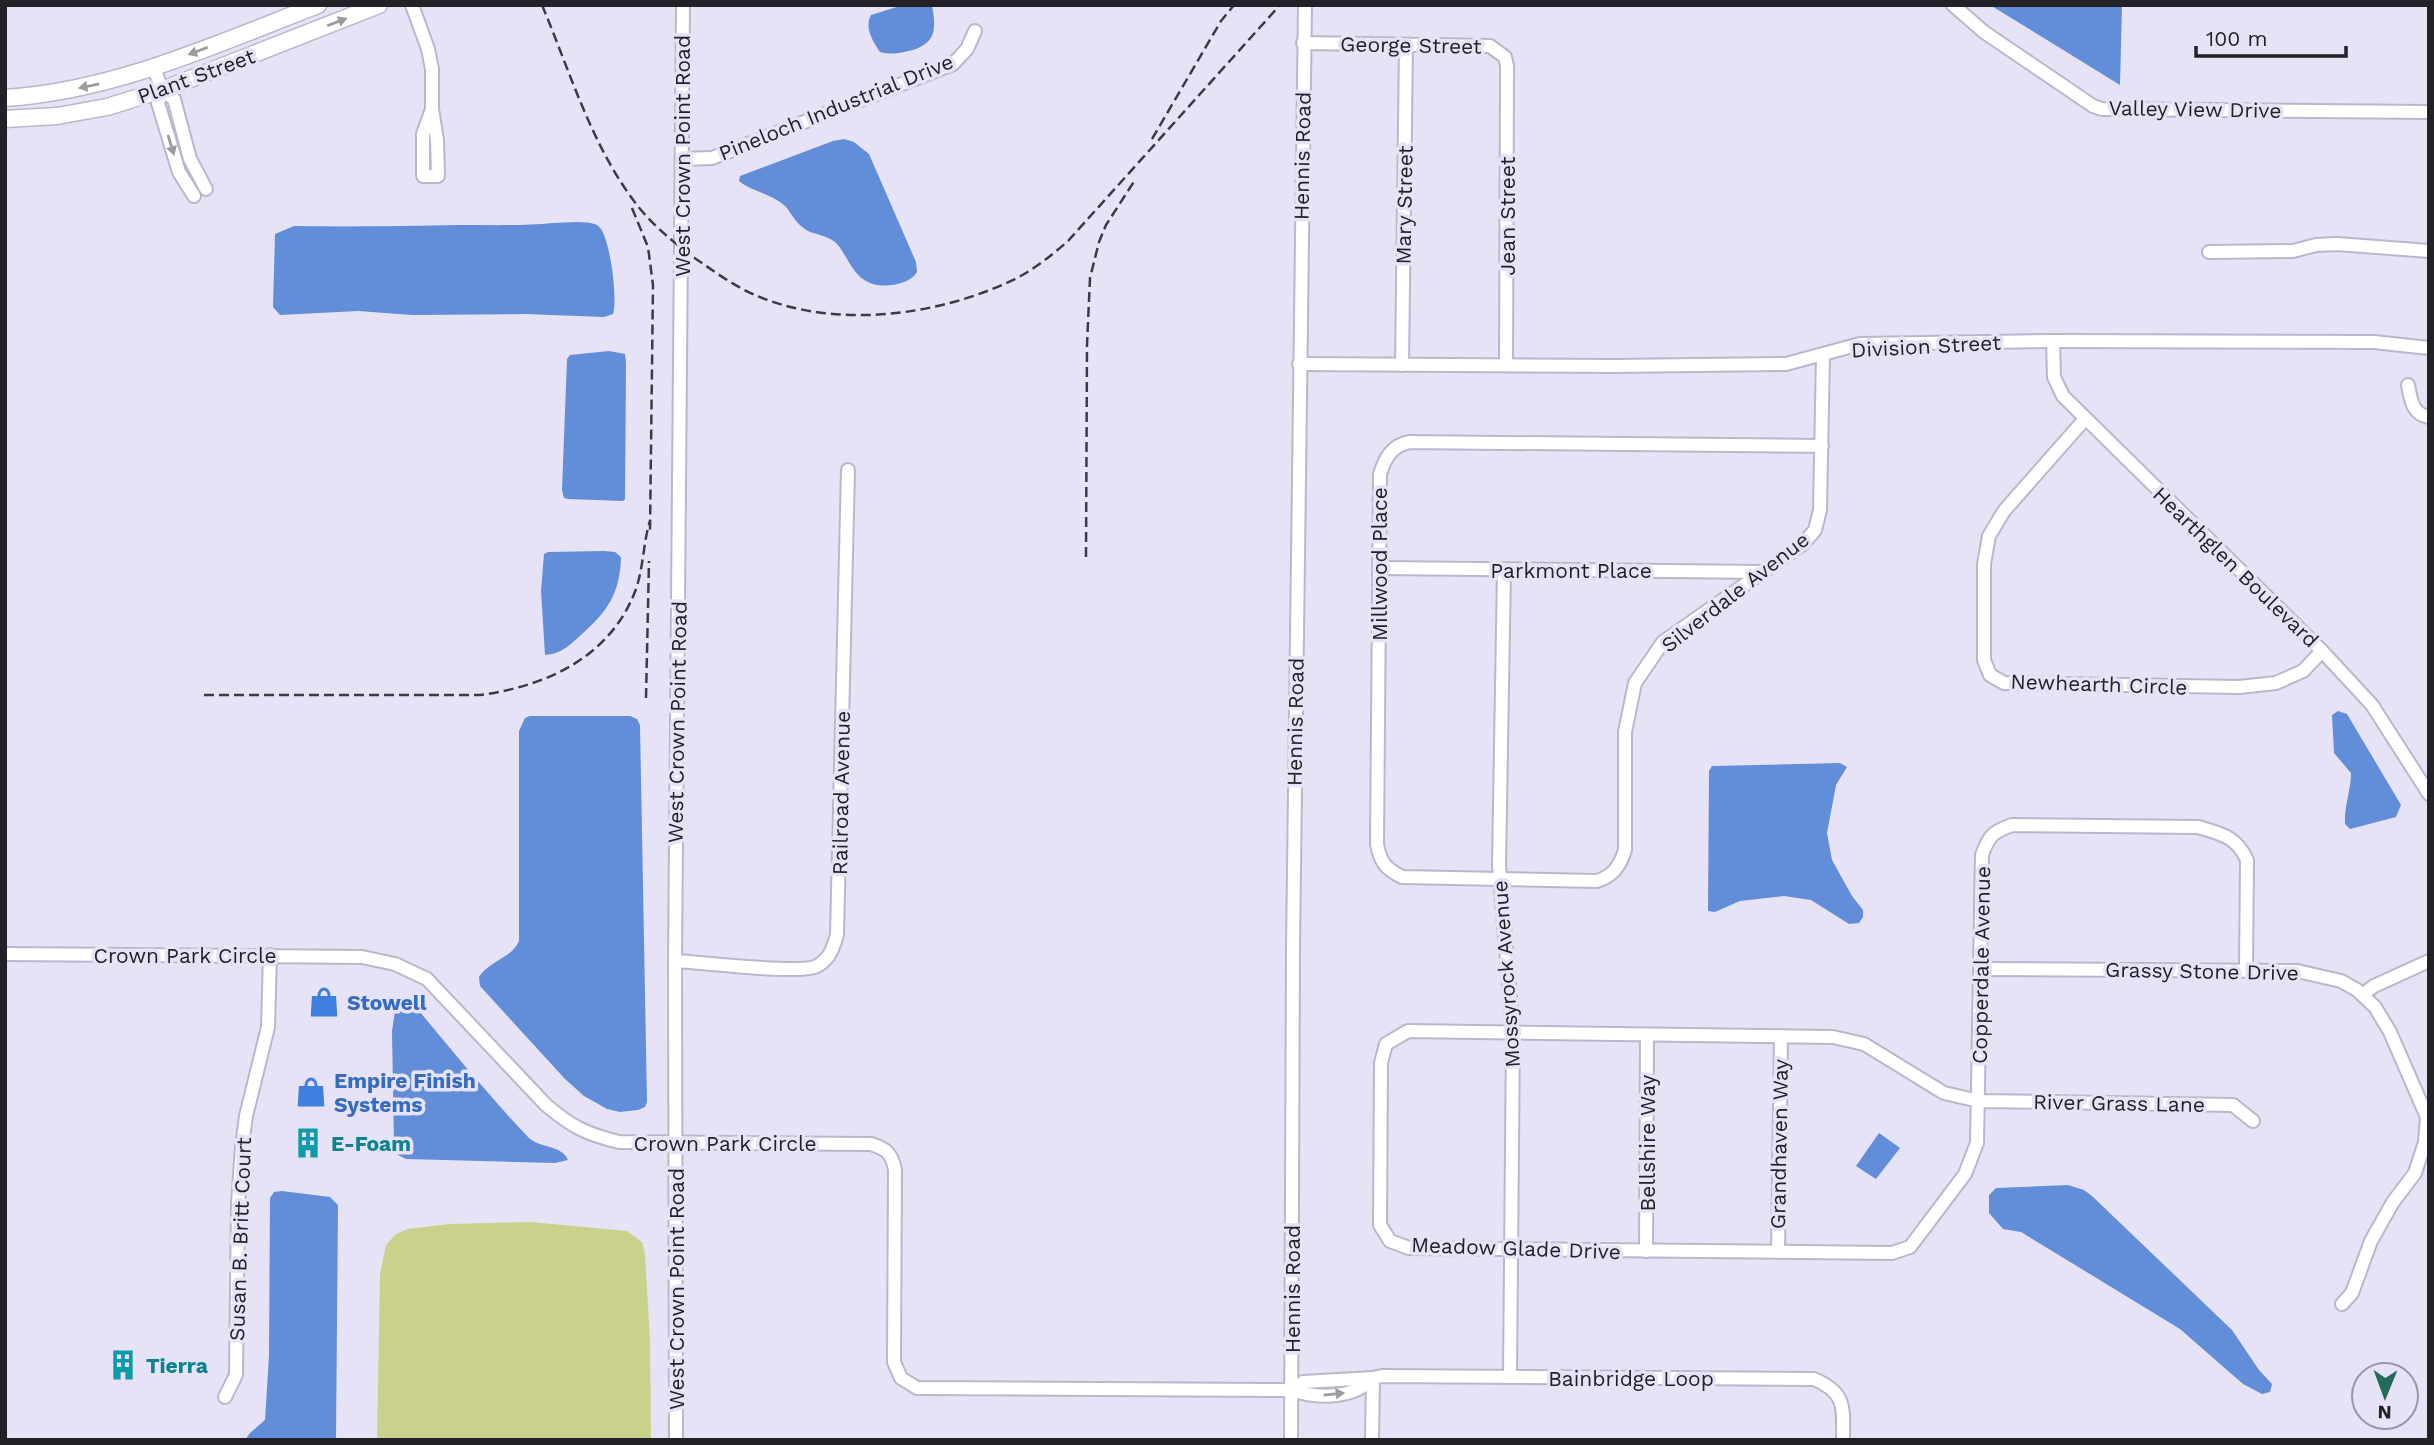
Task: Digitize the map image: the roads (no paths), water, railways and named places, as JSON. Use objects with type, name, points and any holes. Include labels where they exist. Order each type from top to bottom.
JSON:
[{"type":"main road","name":"Plant Street","points":[[5,98],[99,85],[154,68],[318,5]]},
{"type":"main road","name":"Plant Street","points":[[5,119],[57,116],[107,107],[162,90],[379,5]]},
{"type":"street","points":[[412,5],[432,69],[432,108],[437,140],[438,176],[423,176],[423,134],[432,108]]},
{"type":"street","name":"West Crown Point Road","points":[[676,1440],[675,961],[684,5]]},
{"type":"street","name":"Hennis Road","points":[[1291,1440],[1293,936],[1305,5]]},
{"type":"street","name":"Valley View Drive","points":[[1953,5],[1984,32],[2093,106],[2102,109],[2429,112]]},
{"type":"street","name":"Pineloch Industrial Drive","points":[[682,159],[712,158],[953,64],[967,49],[975,31]]},
{"type":"street","name":"George Street","points":[[1303,43],[1490,46],[1505,57],[1507,66]]},
{"type":"street","name":"Mary Street","points":[[1402,365],[1406,45]]},
{"type":"street","name":"Jean Street","points":[[1506,365],[1507,66]]},
{"type":"street","points":[[154,68],[162,90],[174,99],[190,159],[206,189]]},
{"type":"street","points":[[162,90],[158,103],[179,172],[194,196]]},
{"type":"street","points":[[2209,252],[2292,251],[2316,245],[2337,244],[2429,251]]},
{"type":"street","name":"Division Street","points":[[1299,364],[1786,364],[1860,344],[2053,341],[2374,342],[2429,348]]},
{"type":"street","name":"Hearthglen Boulevard","points":[[2053,341],[2054,377],[2063,396],[2322,651],[2372,705],[2429,794]]},
{"type":"street","name":"Silverdale Avenue","points":[[1500,880],[1597,881],[1608,877],[1620,864],[1625,850],[1625,732],[1635,683],[1663,642],[1802,544],[1815,530],[1820,510],[1823,355]]},
{"type":"street","points":[[2408,385],[2412,404],[2418,413],[2429,417]]},
{"type":"street","name":"Newhearth Circle","points":[[2085,419],[2004,511],[1989,536],[1984,564],[1984,660],[1990,675],[2004,683],[2239,687],[2276,683],[2303,671],[2322,651]]},
{"type":"street","name":"Millwood Place","points":[[1500,880],[1402,877],[1387,870],[1379,857],[1380,474],[1384,460],[1401,444],[1410,442],[1822,446]]},
{"type":"street","name":"Railroad Avenue","points":[[675,961],[794,970],[816,967],[831,955],[838,935],[848,470]]},
{"type":"street","name":"Parkmont Place","points":[[1379,568],[1763,572]]},
{"type":"street","name":"Mossyrock Avenue","points":[[1504,570],[1500,880],[1513,1033],[1510,1377]]},
{"type":"street","name":"Copperdale Avenue","points":[[1979,1101],[1982,855],[1988,838],[1999,829],[2012,825],[2197,827],[2224,835],[2240,846],[2247,860],[2246,970]]},
{"type":"street","name":"Crown Park Circle","points":[[5,954],[362,957],[395,964],[428,979],[546,1105],[566,1122],[590,1135],[619,1142],[871,1144],[885,1149],[892,1157],[895,1170],[894,1362],[901,1378],[917,1388],[1292,1390]]},
{"type":"street","name":"Susan B. Britt Court","points":[[225,1397],[236,1375],[242,1146],[246,1116],[268,1027],[270,955]]},
{"type":"street","points":[[2362,995],[2374,986],[2429,961]]},
{"type":"street","name":"Grassy Stone Drive","points":[[1981,969],[2297,971],[2341,981],[2375,1007],[2390,1032],[2427,1117],[2425,1142],[2415,1173],[2387,1212],[2371,1241],[2352,1293],[2342,1304]]},
{"type":"street","name":"Meadow Glade Drive","points":[[1408,1031],[1513,1033],[1833,1037],[1864,1044],[1944,1093],[1979,1101],[1977,1143],[1965,1174],[1910,1247],[1892,1253],[1409,1248],[1390,1241],[1380,1225],[1381,1063],[1386,1044],[1408,1031]]},
{"type":"street","name":"Bellshire Way","points":[[1646,1251],[1647,1035]]},
{"type":"street","name":"Grandhaven Way","points":[[1778,1252],[1781,1037]]},
{"type":"street","name":"River Grass Lane","points":[[1979,1101],[2233,1105],[2253,1121]]},
{"type":"street","name":"Bainbridge Loop","points":[[1292,1390],[1305,1395],[1341,1394],[1365,1387],[1373,1378],[1382,1376],[1814,1379],[1828,1385],[1838,1394],[1843,1405],[1843,1440]]},
{"type":"street","points":[[1372,1440],[1373,1378]]},
{"type":"water","points":[[903,5],[932,5],[934,27],[931,38],[913,50],[880,52],[869,30],[871,15]]},
{"type":"water","points":[[1990,5],[2122,5],[2120,85]]},
{"type":"water","points":[[844,139],[854,142],[869,154],[916,262],[917,272],[904,282],[885,286],[866,281],[856,272],[834,241],[804,229],[781,203],[739,181],[740,176]]},
{"type":"water","points":[[575,222],[597,225],[602,230],[612,267],[613,314],[604,317],[525,314],[412,315],[358,311],[280,315],[273,307],[275,234],[294,226]]},
{"type":"water","points":[[609,351],[625,354],[626,363],[625,499],[564,498],[562,490],[567,359],[570,355]]},
{"type":"water","points":[[615,552],[621,557],[618,581],[606,609],[570,645],[556,653],[545,655],[541,591],[544,554]]},
{"type":"water","points":[[2338,711],[2347,714],[2401,805],[2396,817],[2350,829],[2345,824],[2351,773],[2334,753],[2332,715]]},
{"type":"water","points":[[630,716],[637,719],[640,725],[647,1102],[645,1107],[638,1110],[620,1112],[607,1109],[584,1096],[565,1079],[480,986],[479,977],[483,972],[511,952],[519,941],[519,731],[525,718]]},
{"type":"water","points":[[1840,763],[1847,767],[1836,785],[1827,833],[1832,860],[1863,910],[1859,923],[1849,924],[1811,900],[1784,896],[1740,901],[1715,912],[1708,911],[1709,771],[1712,766]]},
{"type":"water","points":[[402,999],[414,1005],[532,1141],[556,1149],[568,1160],[555,1163],[406,1159],[398,1155],[394,1146],[392,1031],[396,1004]]},
{"type":"water","points":[[1879,1133],[1900,1148],[1876,1179],[1856,1166]]},
{"type":"water","points":[[2068,1185],[2084,1190],[2092,1196],[2232,1330],[2259,1370],[2272,1384],[2270,1392],[2262,1394],[2243,1384],[2180,1329],[2021,1232],[2003,1229],[1989,1213],[1989,1195],[1996,1188]]},
{"type":"water","points":[[274,1192],[330,1197],[338,1205],[336,1440],[245,1440],[265,1420],[269,1356],[270,1198]]},
{"type":"railway","points":[[542,5],[573,85],[609,163],[624,187],[654,224],[696,259],[755,295],[786,306],[853,315],[888,314],[955,302],[1017,278],[1044,261],[1068,241],[1280,5]]},
{"type":"railway","points":[[1152,139],[1221,21],[1234,5]]},
{"type":"railway","points":[[1086,557],[1090,278],[1106,225],[1135,180]]},
{"type":"railway","points":[[632,208],[648,247],[653,285],[650,530]]},
{"type":"railway","points":[[204,695],[480,695],[529,684],[574,664],[593,650],[625,613],[639,580],[650,521]]},
{"type":"railway","points":[[646,698],[649,561]]},
{"type":"place","name":"Stowell","points":[[324,1002]]},
{"type":"place","name":"Empire Finish Systems","points":[[311,1092]]},
{"type":"place","name":"E-Foam","points":[[308,1143]]},
{"type":"place","name":"Tierra","points":[[123,1365]]}]
